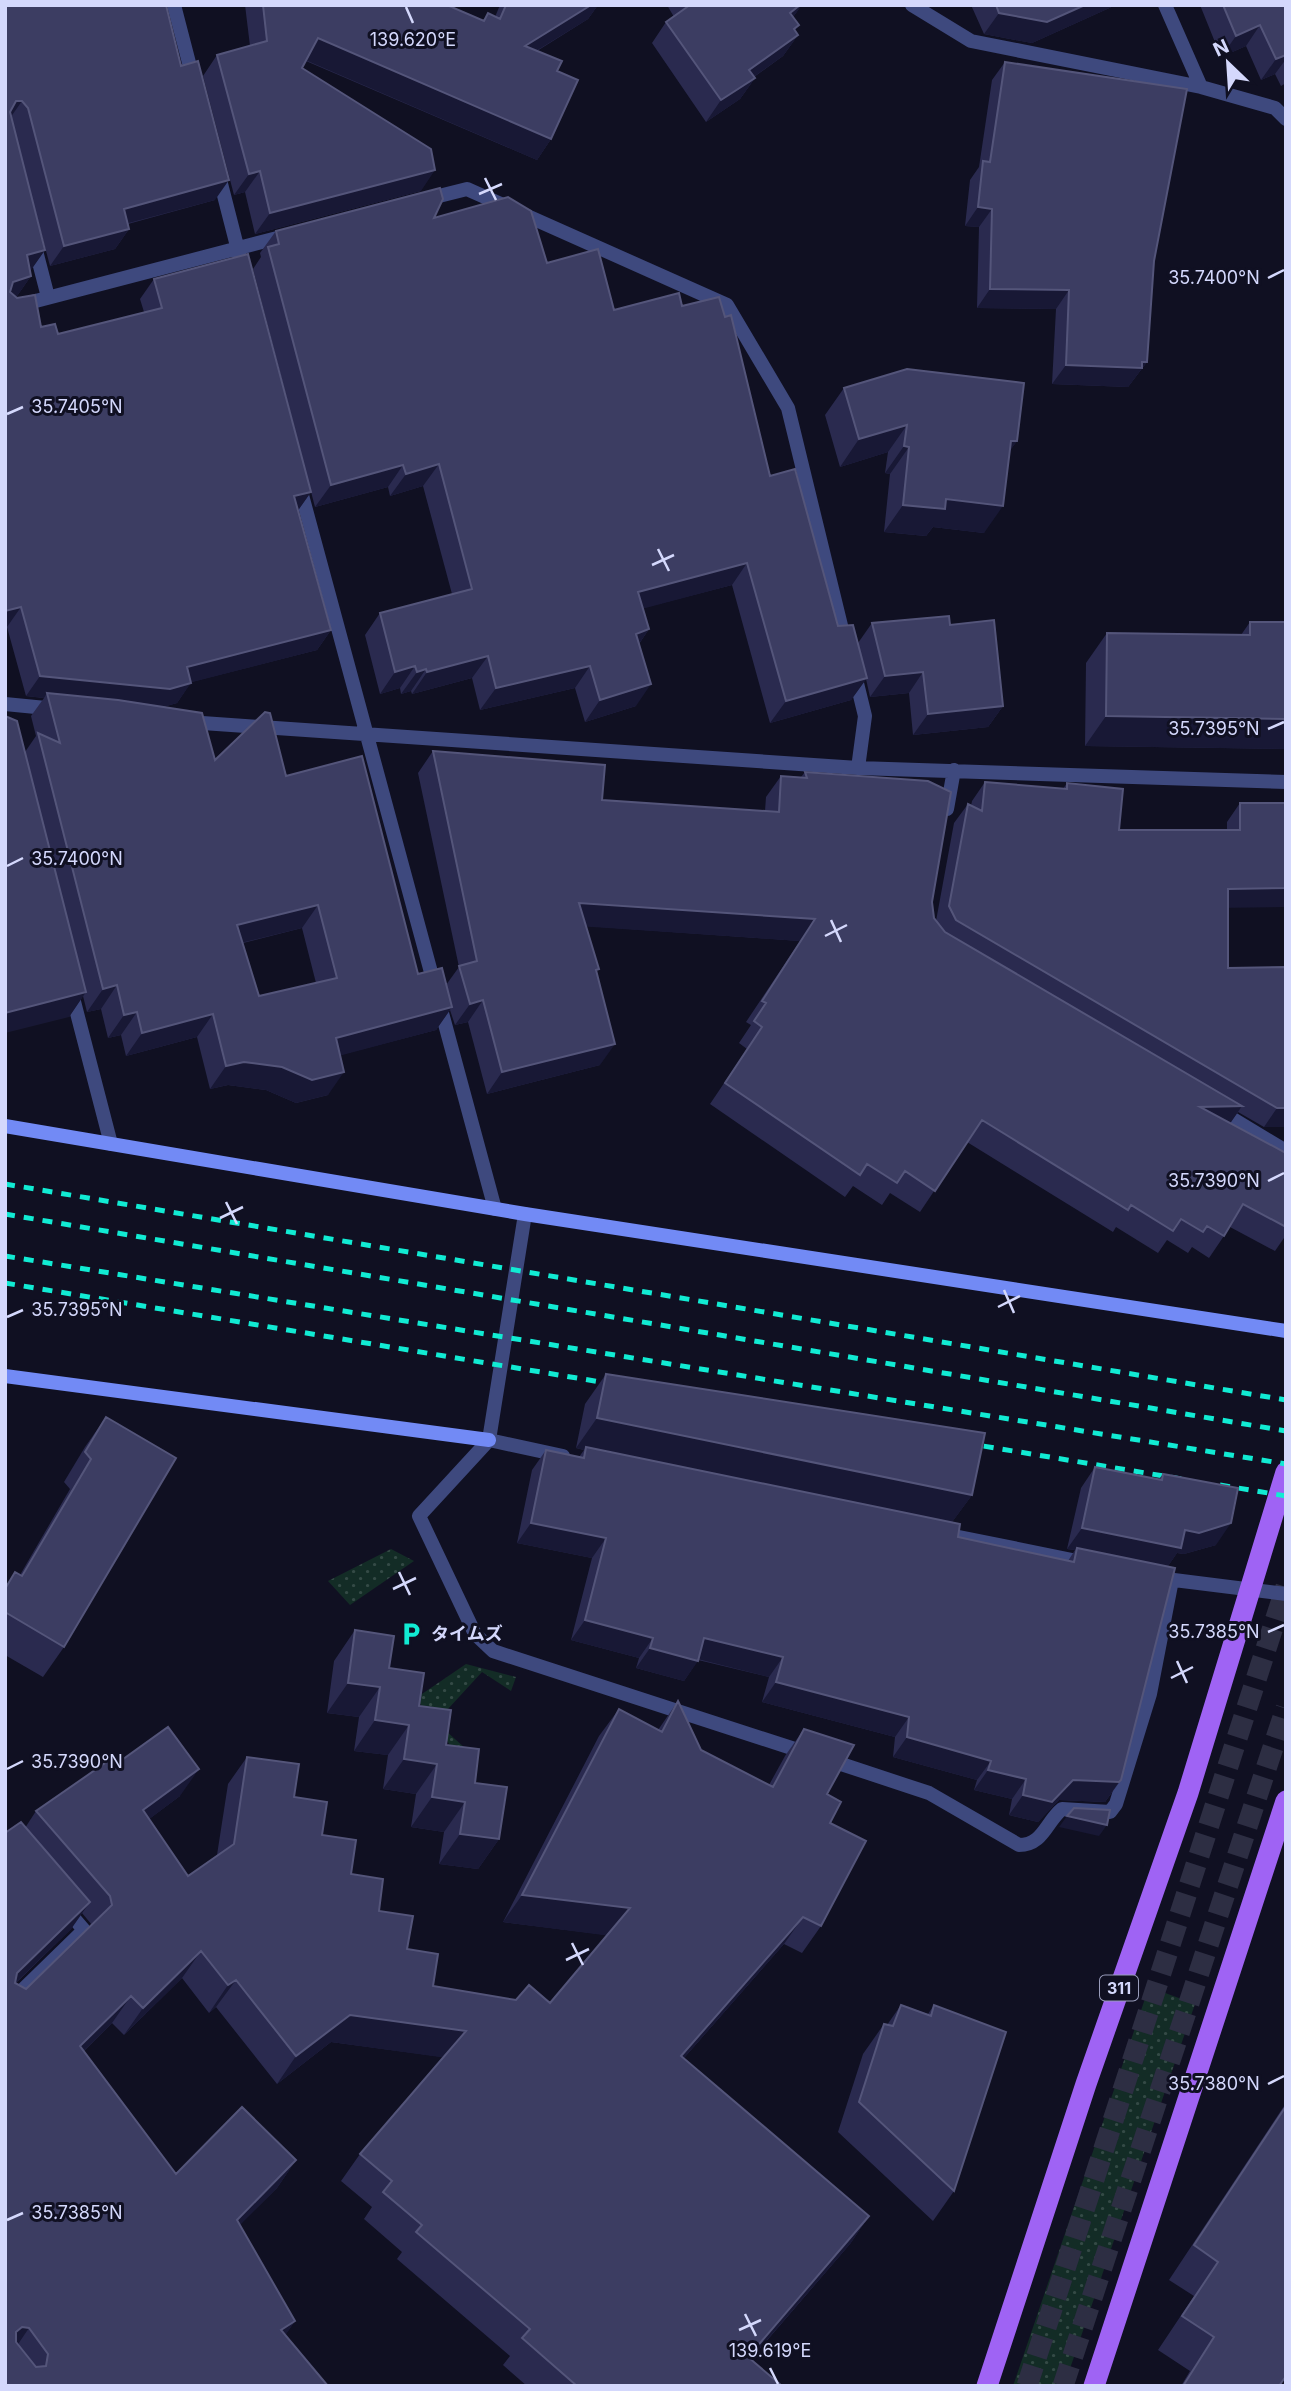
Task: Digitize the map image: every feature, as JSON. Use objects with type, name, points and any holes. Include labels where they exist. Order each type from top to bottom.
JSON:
[{"type":"main road","name":"311","points":[[987,2386],[1086,2084],[1188,1793],[1286,1472]]},
{"type":"main road","points":[[1094,2386],[1286,1801]]},
{"type":"street","points":[[174,5],[199,100]]},
{"type":"street","points":[[912,5],[971,41],[1201,87],[1275,108],[1286,119]]},
{"type":"street","points":[[1165,5],[1201,87]]},
{"type":"street","points":[[213,154],[244,274]]},
{"type":"street","points":[[411,203],[467,189],[727,305],[788,408],[865,716],[858,768]]},
{"type":"street","points":[[5,309],[304,231]]},
{"type":"street","points":[[32,233],[48,297]]},
{"type":"street","points":[[296,470],[495,1209]]},
{"type":"street","points":[[5,704],[72,711]]},
{"type":"street","points":[[166,720],[858,768],[1286,782]]},
{"type":"street","points":[[945,822],[954,770]]},
{"type":"street","points":[[69,980],[111,1144]]},
{"type":"street","points":[[1204,1102],[1286,1151]]},
{"type":"street","points":[[5,1126],[525,1214],[1286,1331]]},
{"type":"street","points":[[525,1214],[489,1440],[419,1516],[483,1644],[493,1651],[929,1793],[1019,1845],[1031,1845],[1062,1809],[1110,1812],[1116,1804],[1150,1694],[1172,1580]]},
{"type":"street","points":[[5,1376],[489,1440],[584,1460]]},
{"type":"street","points":[[926,1530],[1104,1566]]},
{"type":"street","points":[[1145,1575],[1286,1594]]},
{"type":"street","points":[[5,2007],[84,1930],[56,1898]]},
{"type":"green space","points":[[391,1549],[414,1561],[350,1605],[328,1581]]},
{"type":"green space","points":[[466,1664],[516,1677],[511,1691],[482,1672],[436,1722],[465,1748],[458,1756],[416,1698]]},
{"type":"green space","points":[[1149,1987],[1195,2004],[1064,2386],[1013,2386]]},
{"type":"building","points":[[5,5],[166,5],[181,66],[198,61],[229,180],[124,209],[129,229],[64,246],[28,108],[22,101],[16,101],[10,112],[45,250],[27,255],[31,276],[13,282],[10,292],[17,298],[35,295],[41,327],[55,324],[58,334],[162,308],[154,279],[248,254],[311,492],[294,496],[331,630],[187,667],[191,683],[170,689],[40,676],[21,607],[5,611]]},
{"type":"building","points":[[263,5],[447,5],[484,21],[488,13],[500,19],[506,5],[591,5],[525,46],[562,61],[557,71],[578,80],[551,139],[318,38],[302,68],[431,149],[435,170],[270,213],[260,171],[249,174],[217,55],[267,41]]},
{"type":"building","points":[[690,5],[800,5],[790,13],[799,25],[794,29],[798,35],[749,70],[755,78],[721,100],[666,22]]},
{"type":"building","points":[[996,5],[1085,5],[1047,22],[999,13]]},
{"type":"building","points":[[1223,5],[1286,5],[1286,55],[1276,59],[1260,25],[1236,36]]},
{"type":"building","points":[[1005,62],[1187,89],[1154,261],[1147,362],[1142,362],[1142,368],[1066,365],[1069,290],[990,289],[992,209],[978,207],[983,161],[990,162]]},
{"type":"building","points":[[440,188],[443,199],[434,218],[508,197],[531,211],[547,263],[598,249],[614,310],[679,293],[682,306],[719,297],[725,317],[731,315],[770,476],[795,469],[838,626],[853,625],[867,678],[786,701],[747,563],[638,592],[649,629],[636,634],[651,684],[600,700],[590,666],[496,688],[488,656],[427,672],[426,669],[417,672],[415,666],[395,672],[380,613],[472,589],[439,464],[406,474],[403,465],[331,485],[268,247],[279,244],[276,231]]},
{"type":"building","points":[[907,369],[1024,383],[1017,441],[1011,441],[1003,506],[946,499],[945,509],[903,505],[909,447],[904,446],[907,425],[859,439],[844,388]]},
{"type":"building","points":[[949,616],[950,625],[994,620],[1003,706],[928,714],[923,672],[885,676],[872,623]]},
{"type":"building","points":[[1250,622],[1286,622],[1286,719],[1106,716],[1107,633],[1250,635]]},
{"type":"building","points":[[47,693],[118,700],[202,713],[215,760],[265,712],[270,713],[286,776],[362,756],[418,974],[442,968],[452,1007],[336,1038],[344,1072],[312,1080],[282,1067],[244,1062],[226,1066],[213,1014],[142,1033],[137,1012],[124,1015],[117,985],[103,989],[38,733],[60,743]],"holes":[[[318,905],[337,978],[259,996],[237,925]]]},
{"type":"building","points":[[5,716],[17,721],[86,992],[5,1013]]},
{"type":"building","points":[[433,751],[605,765],[602,800],[779,812],[781,776],[807,778],[805,772],[928,781],[951,792],[932,902],[934,918],[945,932],[1242,1106],[1200,1107],[1286,1153],[1286,1227],[1243,1204],[1224,1236],[1207,1226],[1203,1232],[1181,1219],[1173,1231],[1131,1205],[1128,1210],[982,1120],[935,1191],[905,1171],[897,1183],[867,1164],[860,1175],[725,1083],[762,1027],[754,1021],[766,1003],[762,1001],[815,919],[579,903],[599,969],[596,970],[615,1044],[502,1072],[483,1000],[470,1004],[459,966],[477,961]]},
{"type":"building","points":[[985,782],[1067,789],[1067,783],[1123,789],[1119,830],[1240,830],[1240,803],[1286,803],[1286,888],[1228,889],[1228,968],[1286,967],[1286,1108],[1277,1108],[956,920],[949,906],[968,804],[982,811]]},
{"type":"building","points":[[606,1374],[985,1433],[972,1495],[597,1418]]},
{"type":"building","points":[[106,1417],[176,1458],[64,1647],[5,1612],[5,1589],[15,1572],[22,1576],[91,1459],[85,1452]]},
{"type":"building","points":[[586,1447],[960,1524],[958,1537],[1074,1562],[1077,1548],[1175,1568],[1121,1780],[1073,1780],[1052,1802],[1023,1795],[1026,1779],[988,1770],[991,1761],[907,1737],[909,1717],[776,1682],[783,1657],[704,1638],[698,1661],[650,1648],[653,1638],[585,1620],[606,1538],[531,1523],[546,1450],[584,1458]]},
{"type":"building","points":[[1095,1467],[1162,1480],[1163,1474],[1238,1488],[1231,1523],[1199,1533],[1185,1530],[1181,1548],[1082,1528]]},
{"type":"building","points":[[355,1630],[394,1636],[389,1668],[424,1673],[419,1706],[451,1710],[446,1745],[479,1749],[475,1783],[507,1787],[499,1839],[460,1834],[465,1802],[432,1797],[437,1764],[404,1759],[409,1725],[375,1720],[380,1687],[348,1683]]},
{"type":"building","points":[[678,1701],[701,1750],[773,1787],[804,1729],[854,1745],[827,1794],[841,1802],[830,1823],[866,1841],[821,1926],[803,1917],[681,2056],[869,2216],[748,2357],[782,2386],[577,2386],[522,2338],[530,2329],[416,2232],[422,2225],[383,2192],[392,2181],[360,2154],[466,2031],[350,2015],[296,2056],[236,1980],[228,1985],[201,1951],[143,2008],[131,1996],[80,2046],[176,2174],[242,2107],[296,2160],[237,2220],[295,2321],[281,2330],[328,2386],[5,2386],[5,1833],[21,1822],[90,1902],[17,1973],[15,1983],[26,1989],[112,1905],[110,1896],[36,1811],[108,1761],[112,1767],[168,1727],[199,1769],[143,1810],[188,1876],[234,1844],[247,1757],[299,1764],[294,1797],[327,1802],[322,1835],[356,1840],[351,1874],[383,1879],[379,1911],[413,1916],[407,1949],[438,1954],[433,1986],[516,2000],[529,1985],[550,2003],[630,1908],[522,1895],[619,1709],[662,1732]],"holes":[[[22,2327],[29,2328],[48,2354],[46,2366],[36,2367],[16,2342],[16,2332]]]},
{"type":"building","points":[[1074,1808],[1110,1810],[1107,1825],[1067,1816]]},
{"type":"building","points":[[901,2005],[931,2016],[934,2005],[1006,2032],[954,2191],[859,2102],[884,2024],[893,2026]]},
{"type":"building","points":[[1286,2106],[1286,2376],[1279,2386],[1183,2386],[1214,2337],[1182,2316],[1218,2262],[1194,2245]]},
{"type":"tunnel","points":[[1027,2386],[1286,1587]]},
{"type":"tunnel","points":[[1063,2386],[1286,1708]]},
{"type":"railway","points":[[5,1184],[1286,1400]]},
{"type":"railway","points":[[5,1214],[1286,1431]]},
{"type":"railway","points":[[5,1256],[1286,1464]]},
{"type":"railway","points":[[5,1283],[619,1385]]},
{"type":"railway","points":[[965,1443],[1182,1479]]},
{"type":"railway","points":[[1220,1485],[1286,1496]]},
{"type":"place","name":"タイムズ","points":[[411,1634]]}]
